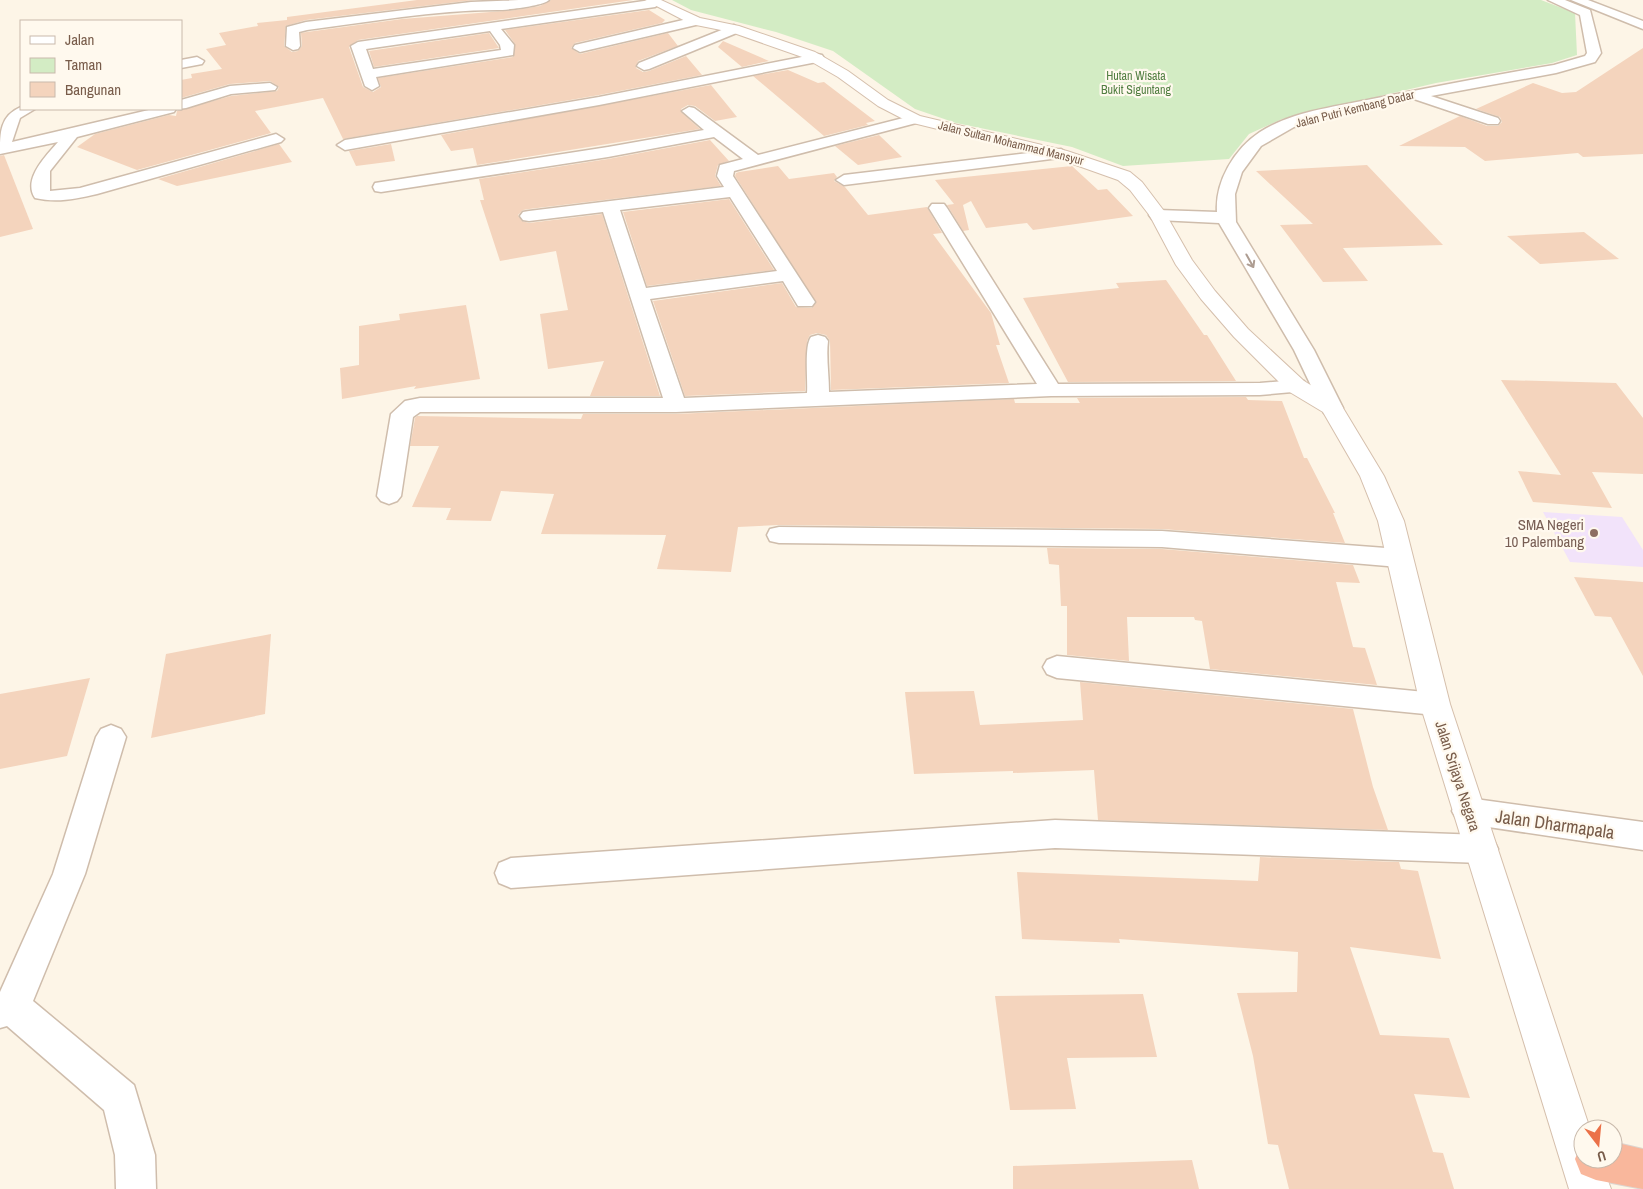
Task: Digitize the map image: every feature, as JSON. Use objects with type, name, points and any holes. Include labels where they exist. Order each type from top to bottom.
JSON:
[{"type":"highway","points":[[1623,1168],[1643,1170]]},
{"type":"street","points":[[293,46],[292,30],[306,26],[471,6],[503,6],[543,0]]},
{"type":"street","points":[[1554,0],[1643,25]]},
{"type":"street","points":[[1577,0],[1590,10]]},
{"type":"street","points":[[1590,10],[1608,0]]},
{"type":"street","points":[[358,46],[494,28],[653,2]]},
{"type":"street","name":"Jalan Sultan Mohammad Mansyur","points":[[653,2],[696,21],[734,29],[780,43],[817,58],[883,103],[915,119],[1061,154],[1124,176],[1136,186],[1158,215],[1183,261],[1208,295],[1241,333],[1296,386]]},
{"type":"street","name":"Jalan Putri Kembang Dadar","points":[[1332,408],[1323,381],[1264,286],[1226,218],[1225,196],[1236,167],[1250,148],[1265,136],[1292,124],[1337,111],[1556,69],[1590,59],[1594,53],[1590,10]]},
{"type":"street","points":[[580,48],[696,21]]},
{"type":"street","points":[[351,27],[369,80],[508,52],[507,45],[494,28]]},
{"type":"street","points":[[644,66],[734,29]]},
{"type":"street","points":[[345,145],[599,101],[817,58]]},
{"type":"street","points":[[182,64],[197,61]]},
{"type":"street","points":[[182,105],[230,90],[270,88]]},
{"type":"street","points":[[1414,95],[1493,121]]},
{"type":"street","points":[[1,149],[14,116],[26,110]]},
{"type":"street","points":[[1,149],[72,134],[164,110]]},
{"type":"street","points":[[689,111],[753,159]]},
{"type":"street","points":[[805,302],[724,172],[732,165],[753,159],[915,119]]},
{"type":"street","points":[[381,187],[608,152],[717,132]]},
{"type":"street","points":[[72,134],[42,171],[41,194],[54,197],[86,191],[182,167],[276,139]]},
{"type":"street","points":[[973,163],[1004,141]]},
{"type":"street","points":[[844,180],[973,163],[1061,154]]},
{"type":"street","points":[[529,216],[736,191]]},
{"type":"street","points":[[610,207],[641,294],[676,405]]},
{"type":"street","points":[[938,208],[1051,390]]},
{"type":"street","points":[[1158,215],[1226,218]]},
{"type":"street","points":[[641,294],[789,275]]},
{"type":"street","points":[[818,341],[816,353],[820,364],[818,399]]},
{"type":"street","points":[[389,496],[402,414],[413,406],[676,405],[1051,390],[1260,389],[1296,386]]},
{"type":"street","name":"Jalan Srijaya Negara","points":[[1296,386],[1332,408],[1372,476],[1391,521],[1435,704],[1468,811],[1573,1122]]},
{"type":"street","points":[[779,535],[1162,539],[1399,558]]},
{"type":"street","points":[[1057,667],[1435,704]]},
{"type":"street","points":[[111,736],[72,866],[6,1008],[120,1099],[136,1155],[136,1189]]},
{"type":"street","name":"Jalan Dharmapala","points":[[1468,811],[1643,836]]},
{"type":"street","points":[[510,873],[1055,834],[1482,849]]},
{"type":"shaded area","name":"SMA Negeri 10 Palembang","points":[[1543,512],[1622,517],[1643,550],[1643,567],[1570,562]]},
{"type":"green space","name":"Hutan Wisata Bukit Siguntang","points":[[672,0],[1541,0],[1575,13],[1577,55],[1552,63],[1436,83],[1282,119],[1249,134],[1229,159],[1123,166],[1072,147],[956,123],[915,109],[833,51],[776,32],[691,10]]},
{"type":"building","points":[[417,0],[474,0],[306,20],[286,26],[284,46],[292,52],[298,51],[302,46],[301,33],[402,19],[516,10],[540,6],[551,0],[633,0],[358,40],[349,47],[363,87],[373,92],[381,87],[378,78],[513,57],[515,44],[505,30],[649,10],[665,20],[662,23],[575,43],[571,48],[580,54],[668,33],[678,46],[638,61],[636,68],[643,72],[649,71],[686,56],[702,75],[599,95],[343,139],[323,98],[255,111],[271,133],[137,170],[77,147],[95,134],[169,115],[176,116],[177,111],[231,96],[277,91],[279,87],[270,81],[230,84],[182,98],[182,80],[192,78],[191,74],[222,69],[206,49],[226,45],[219,33],[258,26],[257,23],[287,20],[287,17]]},
{"type":"building","points":[[489,33],[499,48],[374,67],[369,51]]},
{"type":"building","points":[[723,41],[769,61],[742,67],[718,47]]},
{"type":"building","points":[[1643,48],[1643,154],[1583,157],[1578,153],[1485,161],[1465,147],[1399,146],[1460,116],[1487,126],[1498,126],[1502,122],[1500,117],[1476,109],[1533,83],[1562,93],[1576,92]]},
{"type":"building","points":[[788,70],[818,83],[824,82],[875,121],[866,123],[868,125],[824,136],[753,76]]},
{"type":"building","points":[[711,85],[737,117],[715,121],[695,106],[688,105],[681,109],[681,112],[700,129],[477,165],[473,148],[451,151],[441,135]]},
{"type":"building","points":[[879,135],[902,157],[858,165],[835,146]]},
{"type":"building","points":[[710,140],[729,161],[718,165],[715,176],[721,186],[529,209],[523,210],[518,215],[522,221],[529,223],[602,214],[660,396],[590,396],[604,361],[548,369],[540,314],[568,310],[556,251],[500,261],[480,200],[484,200],[479,179],[608,159]]},
{"type":"building","points":[[279,144],[292,162],[177,186],[158,179]]},
{"type":"building","points":[[391,144],[395,161],[356,166],[349,151]]},
{"type":"building","points":[[4,155],[33,229],[0,237],[0,156]]},
{"type":"building","points":[[1367,165],[1443,245],[1343,248],[1368,281],[1323,282],[1280,225],[1313,224],[1256,171]]},
{"type":"building","points":[[778,166],[789,179],[834,173],[837,177],[834,181],[845,187],[868,215],[927,207],[942,233],[933,234],[991,313],[1000,345],[996,345],[1009,383],[831,390],[830,341],[826,335],[817,333],[810,335],[807,341],[805,391],[685,396],[653,301],[782,283],[796,307],[812,308],[816,303],[735,176],[739,172]]},
{"type":"building","points":[[1072,166],[1098,190],[1107,189],[1133,216],[1033,230],[1027,223],[986,228],[971,201],[963,205],[969,230],[963,231],[947,205],[954,204],[935,180]]},
{"type":"building","points":[[729,199],[774,270],[647,286],[623,212]]},
{"type":"building","points":[[1584,232],[1619,259],[1540,264],[1507,236]]},
{"type":"building","points":[[1166,280],[1204,335],[1207,335],[1236,381],[1068,382],[1023,298],[1119,288],[1116,283]]},
{"type":"building","points":[[466,305],[480,379],[414,389],[416,386],[342,399],[340,368],[359,365],[359,326],[400,320],[399,314]]},
{"type":"building","points":[[1501,380],[1616,383],[1643,418],[1643,474],[1592,472],[1612,508],[1533,502],[1518,471],[1561,475]]},
{"type":"building","points":[[1246,397],[1248,400],[1282,401],[1304,458],[1307,458],[1335,513],[1333,513],[1345,543],[1162,529],[779,525],[738,527],[731,572],[657,569],[666,535],[541,534],[554,494],[501,491],[491,521],[446,520],[451,508],[412,507],[439,446],[410,446],[417,416],[581,419],[583,414],[676,414],[1014,399],[1015,403],[1080,403],[1077,398]]},
{"type":"building","points":[[1047,548],[1162,549],[1353,565],[1360,583],[1336,582],[1353,647],[1365,648],[1377,685],[1210,669],[1202,621],[1195,620],[1194,617],[1127,617],[1129,661],[1067,655],[1067,606],[1061,606],[1059,565],[1049,564]]},
{"type":"building","points":[[1574,577],[1643,582],[1643,676],[1611,617],[1595,616]]},
{"type":"building","points":[[271,634],[265,714],[151,738],[166,654]]},
{"type":"building","points":[[90,678],[67,756],[0,769],[0,694]]},
{"type":"building","points":[[1080,682],[1353,709],[1373,787],[1388,830],[1098,820],[1094,770],[914,774],[905,692],[974,691],[980,725],[1083,720]]},
{"type":"building","points":[[1260,857],[1399,862],[1401,869],[1418,871],[1441,959],[1350,947],[1380,1035],[1449,1038],[1470,1098],[1414,1094],[1433,1152],[1443,1153],[1454,1189],[1289,1189],[1278,1145],[1268,1144],[1253,1056],[1237,993],[1297,992],[1298,952],[1119,939],[1120,943],[1022,939],[1017,872],[1258,881]]},
{"type":"building","points":[[1143,994],[1157,1057],[1067,1058],[1076,1109],[1010,1110],[995,996]]},
{"type":"building","points":[[1192,1160],[1199,1189],[1013,1189],[1013,1166]]},
{"type":"place","name":"SMA Negeri 10 Palembang","points":[[1594,533]]}]
